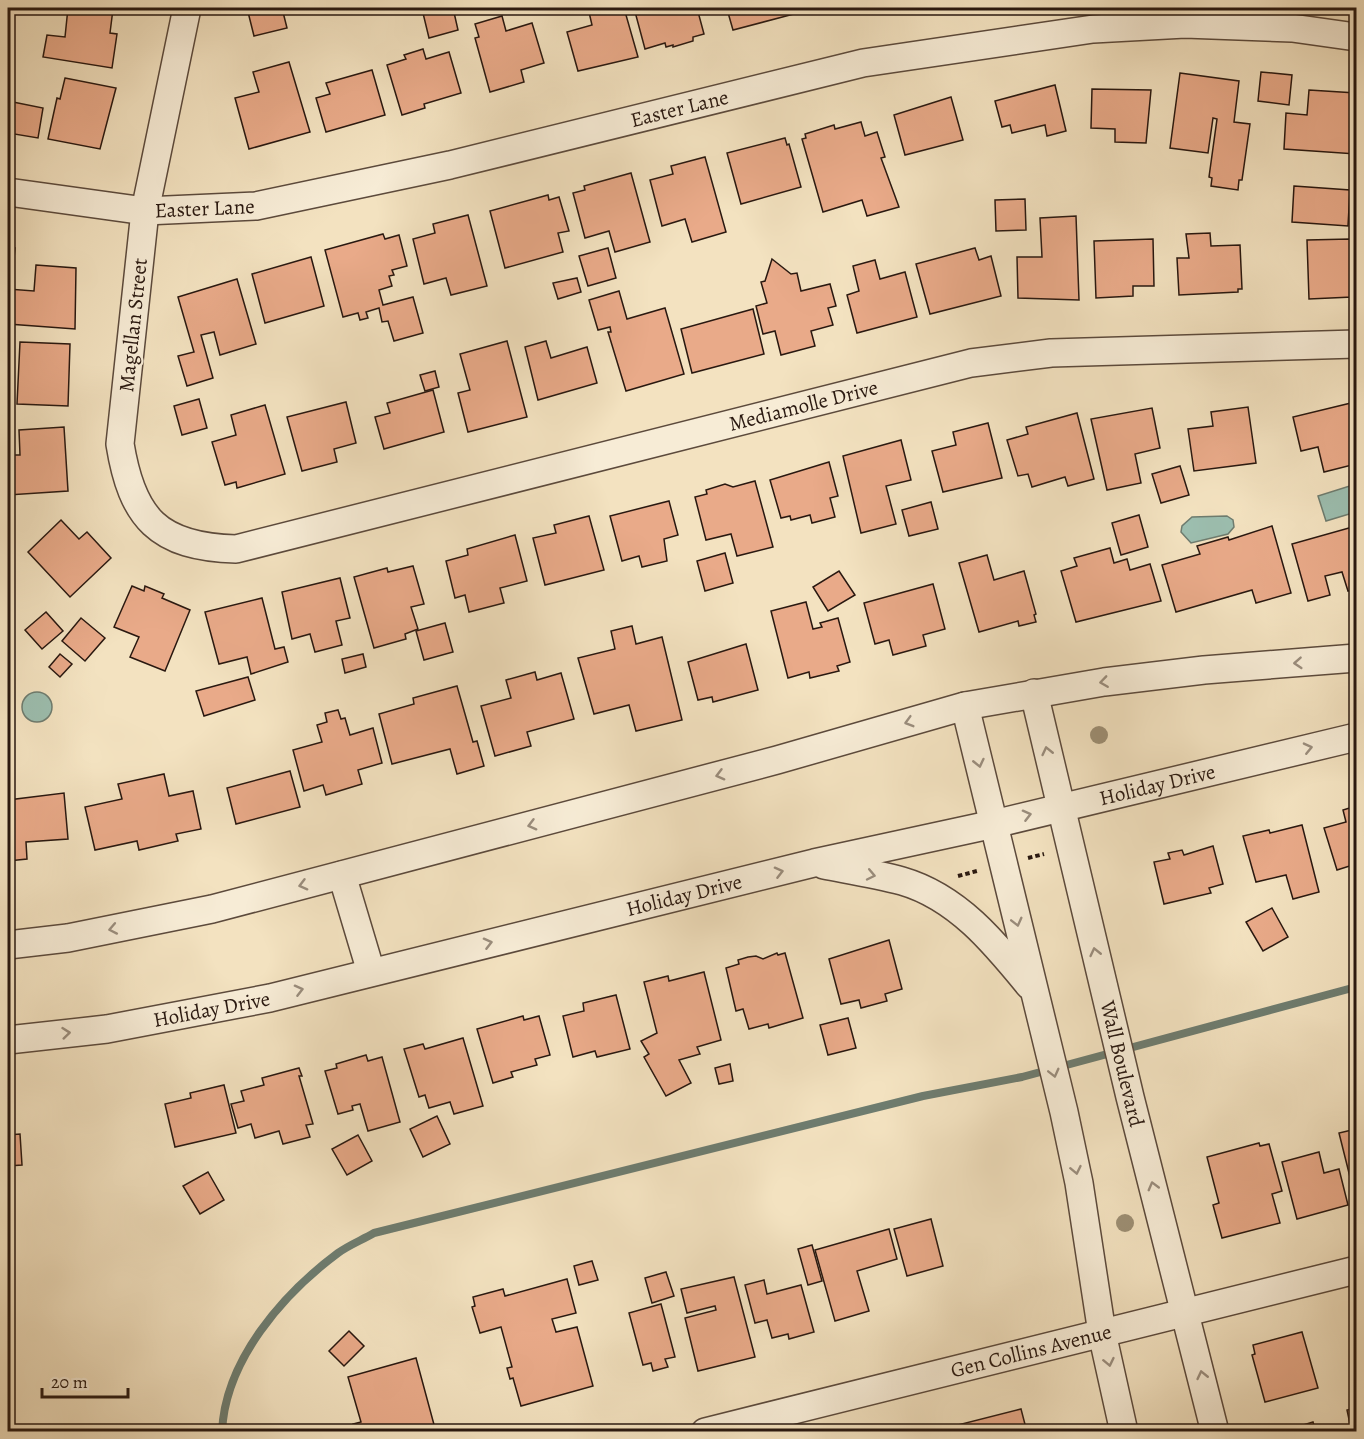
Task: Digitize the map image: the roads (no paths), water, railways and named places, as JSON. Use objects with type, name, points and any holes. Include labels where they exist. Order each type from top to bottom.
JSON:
[{"type":"street","name":"Magellan Street","points":[[187,8],[145,211],[120,444],[126,479],[144,514],[174,537],[192,545],[212,548],[236,549],[261,543]]},
{"type":"street","name":"Easter Lane","points":[[8,192],[145,211],[256,206],[450,165],[863,63],[1093,29],[1185,24],[1292,28],[1356,37]]},
{"type":"street","name":"Mediamolle Drive","points":[[261,543],[971,363],[1051,353],[1356,344]]},
{"type":"street","points":[[8,945],[68,938],[158,920],[342,875],[777,760],[965,706],[1034,693],[1204,670],[1356,658]]},
{"type":"street","name":"Wall Boulevard","points":[[1034,693],[1130,1097],[1187,1313],[1215,1431]]},
{"type":"street","points":[[965,706],[1064,1112],[1079,1183],[1102,1333],[1124,1431]]},
{"type":"street","name":"Holiday Drive","points":[[8,1040],[107,1029],[270,998],[814,863],[994,824],[1356,736]]},
{"type":"street","points":[[814,863],[903,882],[932,894],[961,912],[990,938],[1034,991]]},
{"type":"street","points":[[342,875],[371,972]]},
{"type":"street","name":"Gen Collins Avenue","points":[[705,1431],[1356,1270]]},
{"type":"waterway","points":[[222,1432],[226,1405],[234,1379],[260,1331],[297,1288],[317,1270],[342,1250],[374,1233],[923,1096],[1022,1077],[1356,987]]}]
